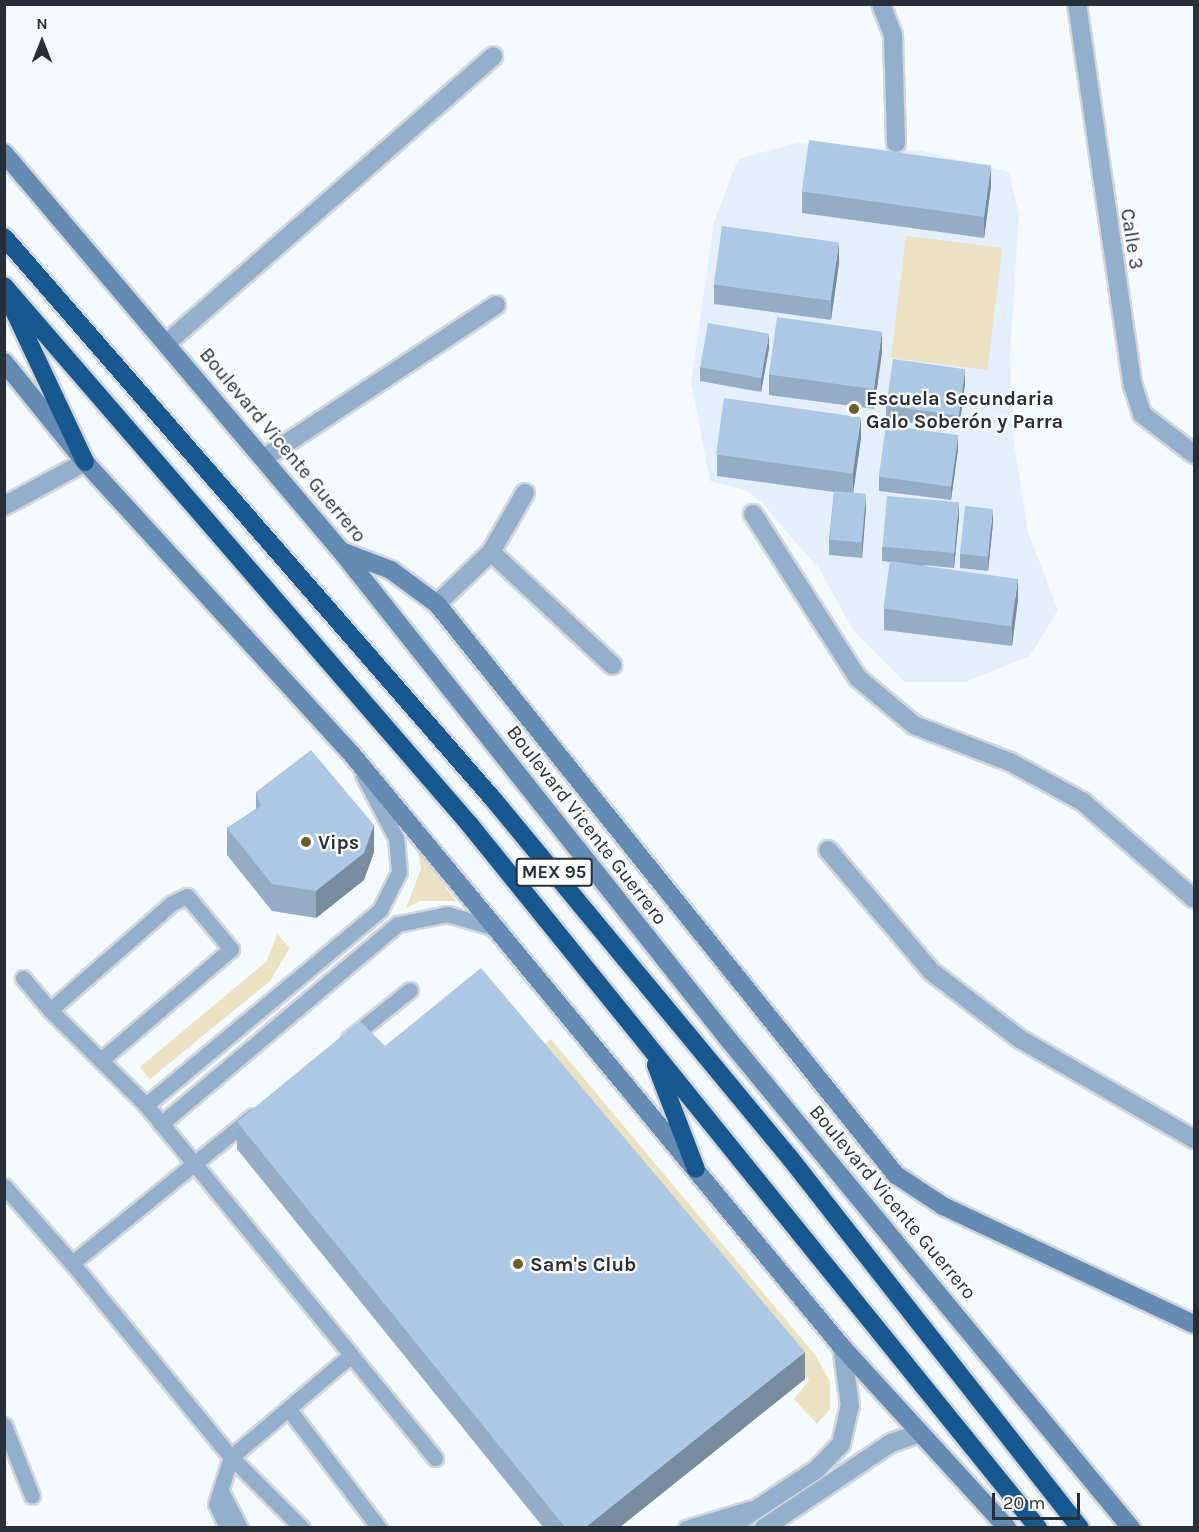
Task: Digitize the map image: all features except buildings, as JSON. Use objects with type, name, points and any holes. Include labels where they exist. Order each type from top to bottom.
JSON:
[{"type":"highway","name":"MEX 95","points":[[4,237],[494,799],[790,1158],[1080,1527]]},
{"type":"highway","name":"MEX 95","points":[[4,286],[470,825],[651,1052],[764,1184],[1038,1527]]},
{"type":"highway","points":[[4,291],[85,462]]},
{"type":"highway","points":[[651,1052],[696,1169]]},
{"type":"main road","name":"Boulevard Vicente Guerrero","points":[[4,153],[168,342],[341,551],[728,1039],[1131,1527]]},
{"type":"main road","points":[[4,362],[85,462],[350,752],[501,930],[842,1347],[917,1434],[1006,1527]]},
{"type":"main road","points":[[341,551],[391,570],[437,604],[896,1175],[943,1206],[1194,1324]]},
{"type":"street","points":[[881,4],[893,35],[896,143]]},
{"type":"street","name":"Calle 3","points":[[1077,4],[1133,386],[1142,414],[1194,454]]},
{"type":"street","points":[[168,342],[494,56]]},
{"type":"street","points":[[264,458],[496,305]]},
{"type":"street","points":[[4,506],[85,462]]},
{"type":"street","points":[[437,604],[491,552],[525,493]]},
{"type":"street","points":[[753,514],[858,678],[914,725],[1010,762],[1083,802],[1194,899]]},
{"type":"street","points":[[491,552],[612,665]]},
{"type":"street","points":[[828,850],[932,972],[1020,1039],[1194,1139]]},
{"type":"street","points":[[728,1527],[817,1469],[841,1443],[850,1406],[842,1347]]},
{"type":"street","points":[[764,1527],[891,1443],[917,1434]]},
{"type":"lane","points":[[146,1105],[380,910],[399,872],[396,838],[350,752]]},
{"type":"lane","points":[[50,1010],[172,903],[187,896],[231,949],[100,1060]]},
{"type":"lane","points":[[380,910],[398,924]]},
{"type":"lane","points":[[161,1124],[398,924],[447,914],[501,930]]},
{"type":"lane","points":[[23,978],[50,1010],[146,1105],[435,1458]]},
{"type":"lane","points":[[338,1047],[410,990]]},
{"type":"lane","points":[[72,1263],[266,1105]]},
{"type":"lane","points":[[4,1186],[72,1263],[231,1457],[302,1527]]},
{"type":"lane","points":[[227,1527],[216,1504],[231,1457],[290,1411],[351,1355]]},
{"type":"lane","points":[[290,1411],[380,1527]]},
{"type":"lane","points":[[4,1425],[32,1496]]},
{"type":"lane","points":[[221,1491],[240,1527]]},
{"type":"lane","points":[[686,1527],[758,1507]]},
{"type":"shaded area","name":"Escuela Secundaria Galo Soberón y Parra","points":[[797,143],[922,151],[1009,172],[1019,215],[1010,356],[1014,442],[1028,532],[1058,610],[1030,656],[965,682],[905,682],[853,630],[820,570],[762,503],[745,490],[710,481],[691,382],[714,222],[738,159]]},
{"type":"shaded area","points":[[906,236],[1002,248],[987,370],[891,358]]},
{"type":"shaded area","points":[[418,850],[456,901],[420,901],[406,908],[421,869]]},
{"type":"shaded area","points":[[277,934],[290,948],[270,981],[150,1079],[140,1067],[267,961]]},
{"type":"shaded area","points":[[551,1039],[816,1356],[830,1382],[830,1409],[817,1424],[794,1399],[809,1380],[535,1051]]},
{"type":"place","name":"Escuela Secundaria Galo Soberón y Parra","points":[[854,409]]},
{"type":"place","name":"Vips","points":[[306,842]]},
{"type":"place","name":"Sam's Club","points":[[518,1264]]}]
